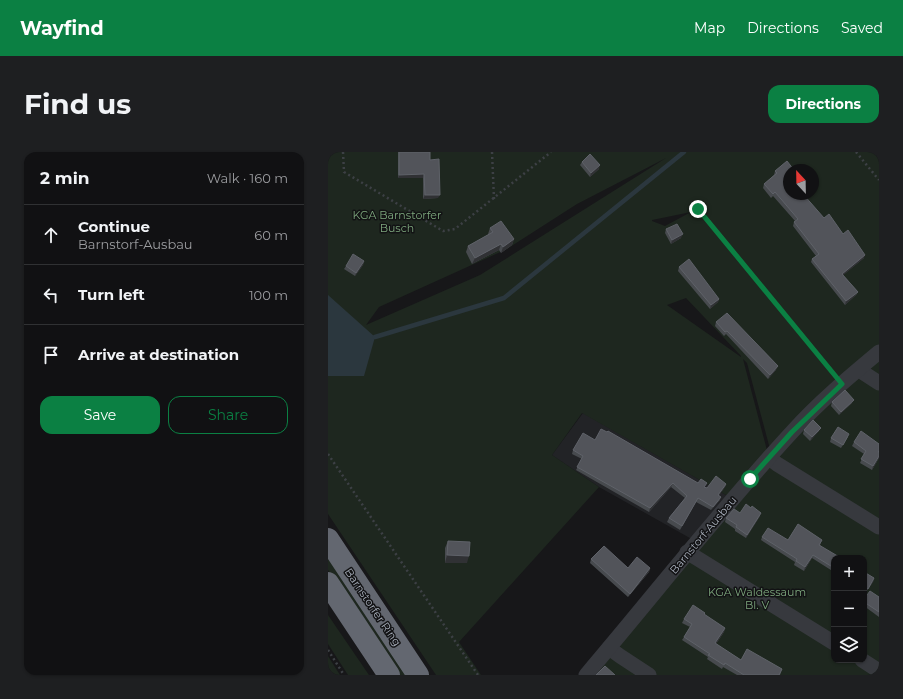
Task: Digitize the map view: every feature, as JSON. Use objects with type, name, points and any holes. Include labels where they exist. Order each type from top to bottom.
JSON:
[{"type":"highway","name":"Barnstorfer Ring","points":[[328,539],[418,675]]},
{"type":"highway","points":[[328,583],[390,675]]},
{"type":"lane","name":"Barnstorf-Ausbau","points":[[586,675],[687,552],[792,432],[842,384],[879,352]]},
{"type":"lane","points":[[858,370],[879,384]]},
{"type":"lane","points":[[769,458],[879,527]]},
{"type":"lane","points":[[687,552],[831,641]]},
{"type":"lane","points":[[609,648],[649,675]]},
{"type":"lane","points":[[867,663],[879,671]]},
{"type":"path","points":[[343,152],[344,172],[443,232],[455,229],[551,152]]},
{"type":"path","points":[[492,152],[494,199]]},
{"type":"path","points":[[856,152],[879,180]]},
{"type":"path","points":[[698,209],[842,384]]},
{"type":"path","points":[[328,454],[478,675]]},
{"type":"path","points":[[328,650],[344,675]]},
{"type":"shaded area","points":[[328,295],[375,337],[364,376],[328,376]]},
{"type":"shaded area","points":[[583,413],[733,499],[697,542],[599,487],[552,455]]},
{"type":"green space","name":"KGA Barnstorfer Busch","points":[[328,152],[879,152],[879,347],[770,449],[747,363],[743,359],[769,458],[733,499],[582,413],[552,455],[599,487],[459,642],[481,675],[436,675],[328,514]],"holes":[[[666,158],[480,275],[366,325],[379,307],[507,249],[577,204]],[[691,212],[665,226],[652,221],[652,220]],[[686,298],[741,356],[741,357],[667,305]]]},
{"type":"green space","name":"KGA Waldessaum Bl. V","points":[[879,355],[879,675],[591,675],[815,414]]},
{"type":"green space","points":[[328,558],[407,675],[399,675],[328,570]]},
{"type":"green space","points":[[328,615],[369,675],[348,675],[328,644]]},
{"type":"green space","points":[[328,656],[340,675],[328,675]]},
{"type":"building","points":[[399,152],[430,152],[430,160],[439,159],[440,195],[425,195],[424,174],[399,175]]},
{"type":"building","points":[[590,154],[600,165],[591,173],[582,162]]},
{"type":"building","points":[[783,164],[783,200],[808,200],[824,218],[829,214],[843,234],[848,230],[865,255],[842,274],[858,292],[846,301],[812,259],[819,254],[794,222],[798,219],[775,192],[773,194],[764,184],[777,173],[775,171]]},
{"type":"building","points":[[501,221],[514,239],[503,247],[501,244],[475,258],[468,246],[493,232],[490,228]]},
{"type":"building","points":[[677,224],[683,234],[672,240],[666,229]]},
{"type":"building","points":[[353,254],[364,261],[356,273],[346,266]]},
{"type":"building","points":[[689,259],[719,299],[711,305],[679,267]]},
{"type":"building","points":[[727,313],[778,366],[770,375],[727,331],[725,332],[716,322]]},
{"type":"building","points":[[845,390],[854,400],[841,412],[832,402]]},
{"type":"building","points":[[813,420],[821,428],[812,437],[804,430]]},
{"type":"building","points":[[838,427],[849,434],[843,445],[831,438]]},
{"type":"building","points":[[601,429],[607,432],[608,431],[698,483],[701,479],[707,483],[704,487],[707,488],[716,476],[726,484],[718,495],[721,497],[713,507],[698,498],[682,526],[669,518],[687,496],[673,483],[650,508],[577,467],[583,456],[573,450],[583,433],[595,440]]},
{"type":"building","points":[[861,431],[879,444],[879,456],[873,466],[861,459],[866,451],[854,442]]},
{"type":"building","points":[[746,504],[751,508],[752,506],[761,513],[747,535],[736,527],[737,525],[726,518],[734,509],[740,513]]},
{"type":"building","points":[[798,524],[822,540],[819,545],[836,555],[831,555],[831,566],[813,555],[805,567],[796,561],[797,559],[762,537],[768,528],[788,540]]},
{"type":"building","points":[[448,541],[470,542],[469,556],[447,555]]},
{"type":"building","points":[[604,546],[628,568],[637,557],[650,568],[630,594],[591,559]]},
{"type":"building","points":[[867,574],[874,578],[868,589],[867,588]]},
{"type":"building","points":[[870,591],[879,597],[879,612],[867,604],[867,595]]},
{"type":"building","points":[[693,605],[725,628],[715,643],[741,660],[747,649],[782,669],[779,675],[744,675],[725,663],[724,665],[708,655],[710,654],[684,637],[692,624],[684,619]]},
{"type":"building","points":[[605,666],[615,675],[596,675]]},
{"type":"waterway","points":[[375,337],[504,298],[684,152]]},
{"type":"route","points":[[698,209],[842,384],[792,432],[750,479]]}]
